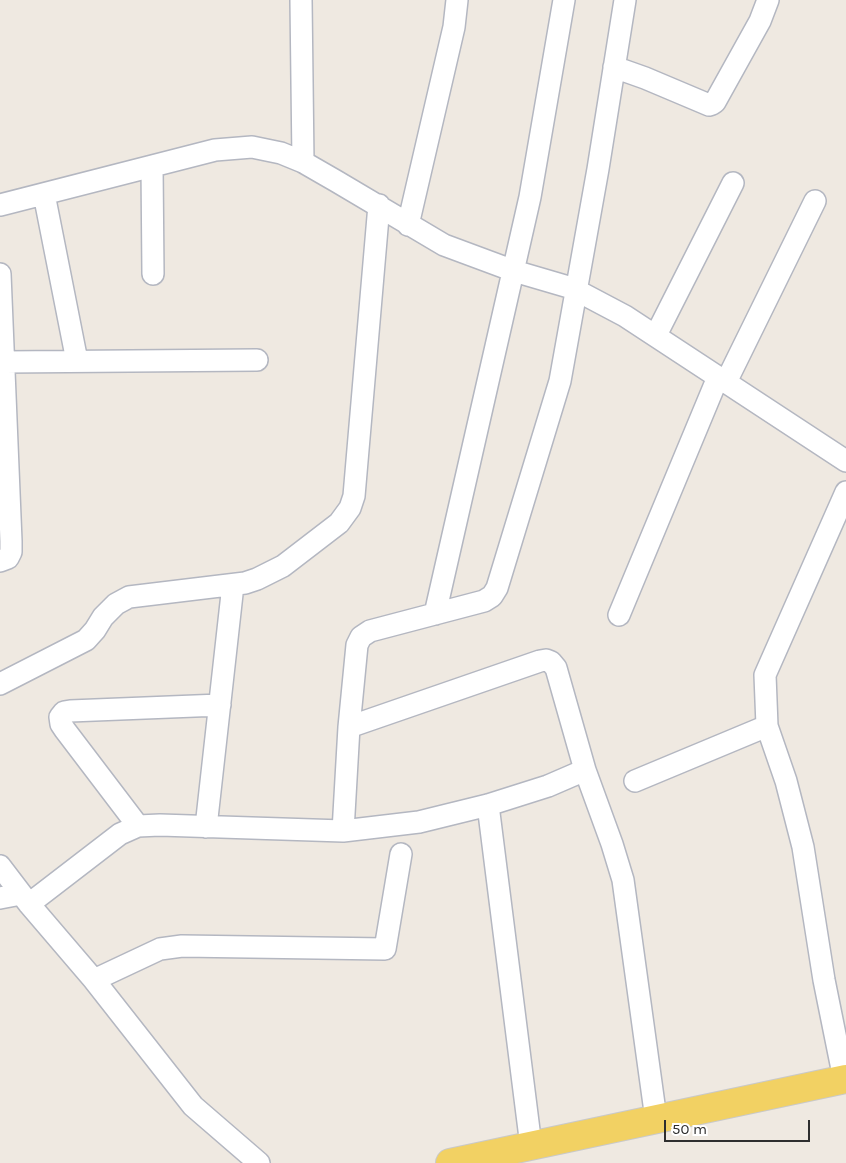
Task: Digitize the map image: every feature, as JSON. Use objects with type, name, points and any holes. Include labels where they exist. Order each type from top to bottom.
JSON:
[{"type":"main road","points":[[450,1163],[845,1079]]},
{"type":"street","points":[[301,0],[303,162]]},
{"type":"street","points":[[408,225],[454,27],[457,0]]},
{"type":"street","points":[[435,614],[530,197],[564,0]]},
{"type":"street","points":[[343,831],[349,727],[357,645],[361,637],[370,631],[484,601],[492,596],[497,588],[560,380],[598,169],[625,0]]},
{"type":"street","points":[[614,68],[644,78],[703,103],[712,104],[715,102],[760,21],[768,0]]},
{"type":"street","points":[[0,205],[215,150],[252,147],[281,153],[303,162],[444,245],[514,271],[575,290],[625,316],[846,461]]},
{"type":"street","points":[[152,166],[152,274]]},
{"type":"street","points":[[656,336],[733,183]]},
{"type":"street","points":[[44,194],[77,361]]},
{"type":"street","points":[[619,615],[722,379],[815,201]]},
{"type":"street","points":[[0,684],[86,640],[95,630],[102,617],[116,604],[129,597],[245,584],[284,566],[339,523],[350,508],[354,496],[379,205]]},
{"type":"street","points":[[0,274],[11,552],[8,558],[0,561]]},
{"type":"street","points":[[4,362],[257,360]]},
{"type":"street","points":[[845,1079],[824,980],[803,847],[786,781],[767,726],[765,675],[846,492]]},
{"type":"street","points":[[206,827],[233,585]]},
{"type":"street","points":[[349,727],[546,660],[551,662],[556,668],[585,770],[623,880],[656,1120]]},
{"type":"street","points":[[138,826],[64,730],[60,717],[64,712],[70,711],[220,705]]},
{"type":"street","points":[[635,781],[767,726]]},
{"type":"street","points":[[0,898],[25,899],[120,834],[138,826],[343,831],[419,822],[488,805],[548,786],[585,770]]},
{"type":"street","points":[[488,805],[531,1146]]},
{"type":"street","points":[[94,980],[160,949],[182,946],[385,949],[401,854]]},
{"type":"street","points":[[0,866],[25,899],[94,980],[192,1106],[259,1163]]}]
